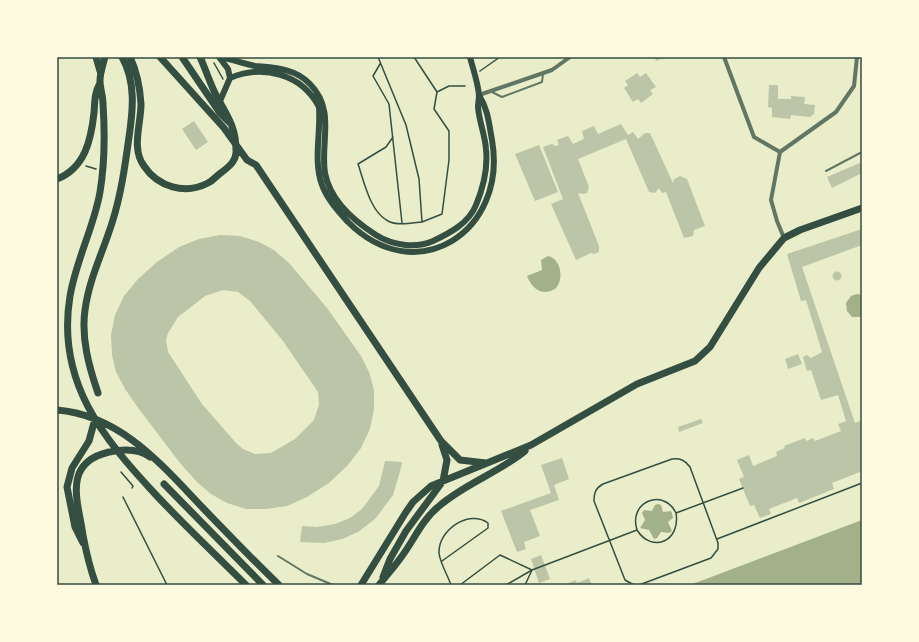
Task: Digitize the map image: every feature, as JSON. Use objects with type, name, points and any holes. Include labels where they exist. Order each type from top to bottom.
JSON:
[{"type":"main road","points":[[96,57],[100,72],[102,92],[104,169],[94,219],[70,297],[68,325],[74,371],[84,400],[116,451],[186,526],[246,585]]},
{"type":"main road","points":[[100,72],[104,57]]},
{"type":"main road","points":[[98,393],[90,369],[84,324],[87,295],[117,206],[128,153],[133,96],[130,79],[122,57]]},
{"type":"main road","points":[[130,57],[139,86],[141,105],[137,148],[143,165],[151,176],[162,184],[185,189],[208,183],[229,167],[236,156],[232,125],[200,57]]},
{"type":"main road","points":[[160,57],[224,128],[247,160],[256,165],[441,441],[460,460],[490,464]]},
{"type":"main road","points":[[182,57],[220,113],[232,125]]},
{"type":"main road","points":[[222,57],[254,66],[284,69],[309,83],[322,99],[325,112],[325,172],[333,194],[342,206],[365,228],[382,238],[396,243],[411,245],[428,243],[447,235],[460,226],[475,208],[483,187],[486,172],[486,149],[478,107],[479,95],[470,57]]},
{"type":"main road","points":[[216,58],[228,69],[227,80],[220,101]]},
{"type":"main road","points":[[227,80],[250,72],[277,74],[292,78],[308,91],[319,107],[319,172],[327,195],[343,216],[367,238],[397,250],[411,252],[427,252],[449,243],[460,236],[476,220],[487,198],[493,178],[495,154],[486,106],[479,95]]},
{"type":"main road","points":[[57,179],[73,170],[84,155],[92,127],[94,98],[100,83]]},
{"type":"main road","points":[[361,585],[413,502],[431,486],[490,464],[532,445],[637,384],[689,365],[703,354],[719,333],[759,268],[784,238],[800,230],[862,208]]},
{"type":"main road","points":[[57,410],[73,411],[95,418],[111,425],[132,438],[279,585]]},
{"type":"main road","points":[[84,545],[75,527],[67,487],[72,468],[89,440],[95,418]]},
{"type":"main road","points":[[380,585],[390,558],[406,531],[443,481],[447,460],[441,441]]},
{"type":"main road","points":[[380,585],[401,558],[416,533],[437,507],[456,494],[506,465],[532,445]]},
{"type":"main road","points":[[96,585],[84,545],[76,500],[77,477],[83,465],[90,459],[101,454],[130,450],[147,455],[155,460]]},
{"type":"main road","points":[[164,484],[263,585]]},
{"type":"street","points":[[479,95],[543,74],[552,70],[570,57]]},
{"type":"street","points":[[724,57],[754,137],[780,152]]},
{"type":"street","points":[[784,238],[771,200],[780,152],[836,112],[854,86],[857,57]]},
{"type":"lane","points":[[491,91],[502,97],[542,82],[543,74]]},
{"type":"lane","points":[[826,171],[862,152]]},
{"type":"lane","points":[[278,556],[307,574],[333,585]]},
{"type":"path","points":[[378,57],[406,125],[419,179],[422,222]]},
{"type":"path","points":[[392,137],[386,147],[358,164],[375,209],[388,222],[422,222],[442,214],[448,178],[449,131],[434,109],[437,92],[414,57]]},
{"type":"path","points":[[475,75],[498,60],[500,57]]},
{"type":"path","points":[[216,58],[218,74],[227,80]]},
{"type":"path","points":[[380,63],[373,76],[389,104],[402,208],[402,223]]},
{"type":"path","points":[[437,92],[449,86],[465,86]]},
{"type":"path","points":[[85,165],[94,170]]},
{"type":"path","points":[[634,585],[625,580],[608,541],[594,501],[597,488],[603,484],[672,459],[679,458],[685,461],[690,467],[717,539],[718,549],[711,558],[639,585]]},
{"type":"path","points":[[120,472],[133,486],[132,488]]},
{"type":"path","points":[[717,539],[862,483]]},
{"type":"path","points":[[676,513],[743,488]]},
{"type":"path","points":[[123,497],[167,585]]},
{"type":"path","points":[[654,500],[662,501],[673,508],[676,513],[677,528],[665,541],[658,543],[648,541],[637,530],[635,520],[636,514],[646,502],[654,500]]},
{"type":"path","points":[[442,561],[488,528],[488,523],[483,519],[467,519],[454,525],[442,539],[439,553],[442,561],[451,585]]},
{"type":"path","points":[[506,585],[532,570],[637,530]]},
{"type":"path","points":[[460,585],[500,555],[532,570]]},
{"type":"path","points":[[525,585],[532,570]]},
{"type":"shaded area","points":[[548,256],[553,258],[559,266],[560,281],[555,289],[541,292],[534,287],[527,276],[542,270],[541,260]]},
{"type":"shaded area","points":[[857,294],[862,295],[862,316],[852,317],[847,311],[846,303],[851,296]]},
{"type":"shaded area","points":[[655,505],[661,505],[663,512],[671,511],[673,518],[668,522],[672,531],[669,533],[661,532],[657,538],[654,539],[649,530],[640,528],[645,520],[642,513],[644,510],[652,511]]},
{"type":"shaded area","points":[[862,520],[862,585],[690,585]]},
{"type":"building","points":[[655,57],[667,57],[656,61]]},
{"type":"building","points":[[637,73],[640,77],[646,73],[656,87],[650,90],[653,94],[641,103],[638,99],[633,102],[624,88],[628,85],[625,81]]},
{"type":"building","points":[[769,85],[778,85],[778,99],[791,99],[791,96],[805,97],[804,104],[815,105],[814,114],[810,117],[791,115],[790,119],[772,117],[772,108],[768,107]]},
{"type":"building","points":[[194,121],[208,142],[196,150],[182,129]]},
{"type":"building","points":[[621,124],[628,135],[633,132],[638,139],[645,133],[650,133],[673,183],[674,179],[680,176],[687,179],[705,226],[694,230],[693,236],[684,238],[666,192],[662,193],[659,188],[655,193],[649,192],[626,139],[578,159],[589,187],[587,193],[578,193],[599,246],[599,252],[594,254],[591,253],[576,260],[551,204],[563,199],[543,147],[552,144],[555,146],[559,145],[557,140],[568,136],[573,144],[584,139],[582,131],[594,126],[598,134]]},
{"type":"building","points":[[539,145],[558,192],[535,201],[515,154]]},
{"type":"building","points":[[862,162],[862,173],[832,188],[827,177]]},
{"type":"building","points":[[862,229],[862,245],[802,267],[855,423],[862,420],[862,477],[860,472],[832,483],[834,489],[799,503],[797,498],[769,509],[771,514],[760,518],[754,505],[750,506],[739,479],[744,477],[737,460],[749,455],[753,466],[777,456],[776,452],[785,448],[784,446],[805,438],[806,441],[813,438],[815,441],[841,431],[838,424],[846,421],[838,395],[821,400],[811,370],[807,371],[803,357],[807,355],[811,358],[822,352],[806,300],[801,301],[787,254]]},
{"type":"building","points":[[220,235],[240,236],[259,242],[274,250],[289,263],[327,308],[361,356],[369,372],[374,390],[374,409],[370,429],[361,448],[348,465],[329,483],[307,497],[287,506],[266,509],[246,509],[227,503],[211,494],[197,482],[180,463],[139,409],[125,389],[116,372],[112,355],[111,335],[115,315],[124,296],[138,279],[157,262],[179,247],[199,239]],"holes":[[[223,290],[238,292],[250,301],[283,341],[318,392],[319,405],[314,420],[295,439],[271,453],[255,454],[243,449],[236,443],[202,404],[168,352],[166,340],[168,333],[178,317],[205,296]]]},
{"type":"building","points":[[835,272],[839,272],[841,276],[839,280],[835,280],[833,278],[833,274]]},
{"type":"building","points":[[798,354],[802,364],[788,369],[785,359]]},
{"type":"building","points":[[701,419],[703,423],[679,432],[678,427]]},
{"type":"building","points":[[562,458],[569,479],[554,485],[559,500],[530,510],[540,536],[524,542],[526,549],[517,552],[501,511],[551,493],[541,465]]},
{"type":"building","points":[[385,461],[402,462],[393,495],[376,518],[358,532],[342,539],[324,543],[300,542],[302,526],[317,527],[335,524],[350,518],[362,509],[379,486]]},
{"type":"building","points":[[541,555],[550,579],[539,583],[531,559]]},
{"type":"building","points":[[589,578],[592,585],[568,585],[568,583],[576,580],[577,583]]}]
